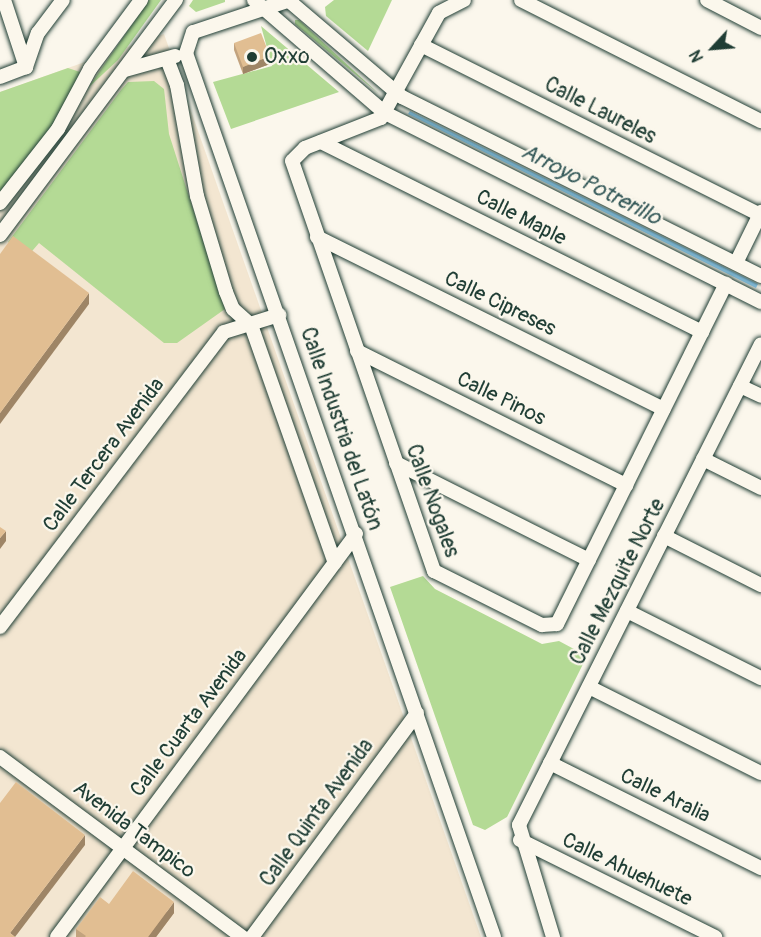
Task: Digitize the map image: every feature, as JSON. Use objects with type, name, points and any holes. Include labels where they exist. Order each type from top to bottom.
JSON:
[{"type":"street","points":[[4,0],[26,67]]},
{"type":"street","points":[[0,77],[26,67],[38,33],[63,0]]},
{"type":"street","points":[[0,203],[58,129],[90,69],[141,0]]},
{"type":"street","points":[[0,235],[176,0]]},
{"type":"street","points":[[125,70],[186,53],[193,32],[263,3],[289,0],[396,93],[761,276]]},
{"type":"street","points":[[385,113],[439,13],[464,0]]},
{"type":"street","points":[[521,0],[761,121]]},
{"type":"street","points":[[707,0],[761,28]]},
{"type":"street","points":[[263,3],[385,113],[761,302]]},
{"type":"street","name":"Calle Laureles","points":[[421,45],[760,214]]},
{"type":"street","name":"Calle Industria del Latón","points":[[186,53],[356,534],[494,937]]},
{"type":"street","points":[[167,58],[177,85],[194,185],[226,292],[233,309],[251,325],[336,563]]},
{"type":"street","name":"Calle Nogales","points":[[385,113],[321,142],[292,161],[431,566],[447,581],[551,626],[589,560],[726,284]]},
{"type":"street","points":[[58,129],[73,140]]},
{"type":"street","name":"Calle Maple","points":[[321,142],[702,332]]},
{"type":"street","points":[[736,263],[760,214]]},
{"type":"street","name":"Calle Cipreses","points":[[317,237],[664,409]]},
{"type":"street","name":"Calle Tercera Avenida","points":[[0,627],[224,332],[279,315]]},
{"type":"street","name":"Calle Mezquite Norte","points":[[520,840],[519,825],[761,344]]},
{"type":"street","name":"Calle Pinos","points":[[357,351],[626,485]]},
{"type":"street","points":[[740,386],[761,396]]},
{"type":"street","points":[[703,459],[761,488]]},
{"type":"street","points":[[396,463],[589,560]]},
{"type":"street","name":"Calle Cuarta Avenida","points":[[57,937],[356,534]]},
{"type":"street","points":[[664,536],[761,585]]},
{"type":"street","points":[[627,611],[761,678]]},
{"type":"street","points":[[589,687],[761,773]]},
{"type":"street","name":"Calle Quinta Avenida","points":[[252,937],[417,713]]},
{"type":"street","name":"Avenida Tampico","points":[[0,757],[242,937]]},
{"type":"street","name":"Calle Aralia","points":[[550,763],[761,868]]},
{"type":"street","points":[[520,840],[553,937]]},
{"type":"street","name":"Calle Ahuehuete","points":[[520,840],[715,937]]},
{"type":"shaded area","points":[[164,34],[481,937],[0,937],[0,92]]},
{"type":"green space","points":[[149,0],[161,0],[118,60],[88,88]]},
{"type":"green space","points":[[193,0],[225,0],[225,2],[196,12],[189,6]]},
{"type":"green space","points":[[334,0],[392,0],[368,51],[326,16],[325,7]]},
{"type":"green space","points":[[295,20],[299,20],[379,94],[295,24]]},
{"type":"green space","points":[[261,26],[339,92],[231,129],[213,82],[272,66]]},
{"type":"green space","points":[[68,68],[80,72],[76,86],[49,132],[0,192],[0,92]]},
{"type":"green space","points":[[154,81],[164,89],[169,134],[225,309],[177,343],[164,343],[39,243],[27,257],[8,242],[128,82]]},
{"type":"green space","points":[[423,576],[435,589],[542,644],[559,641],[587,656],[507,817],[485,830],[473,825],[390,587]]},
{"type":"water","points":[[410,111],[758,284],[756,288],[408,114]]},
{"type":"building","name":"Oxxo","points":[[261,33],[270,56],[243,67],[234,43]]},
{"type":"building","points":[[13,236],[89,293],[0,413],[0,254]]},
{"type":"building","points":[[0,527],[6,531],[0,538]]},
{"type":"building","points":[[16,782],[85,835],[10,933],[15,937],[0,937],[0,803]]},
{"type":"building","points":[[133,871],[174,902],[148,937],[85,937],[76,929],[100,897],[109,904]]},
{"type":"place","name":"Oxxo","points":[[252,57]]},
{"type":"water label","name":"Arroyo Potrerillo","points":[[591,185]]}]
